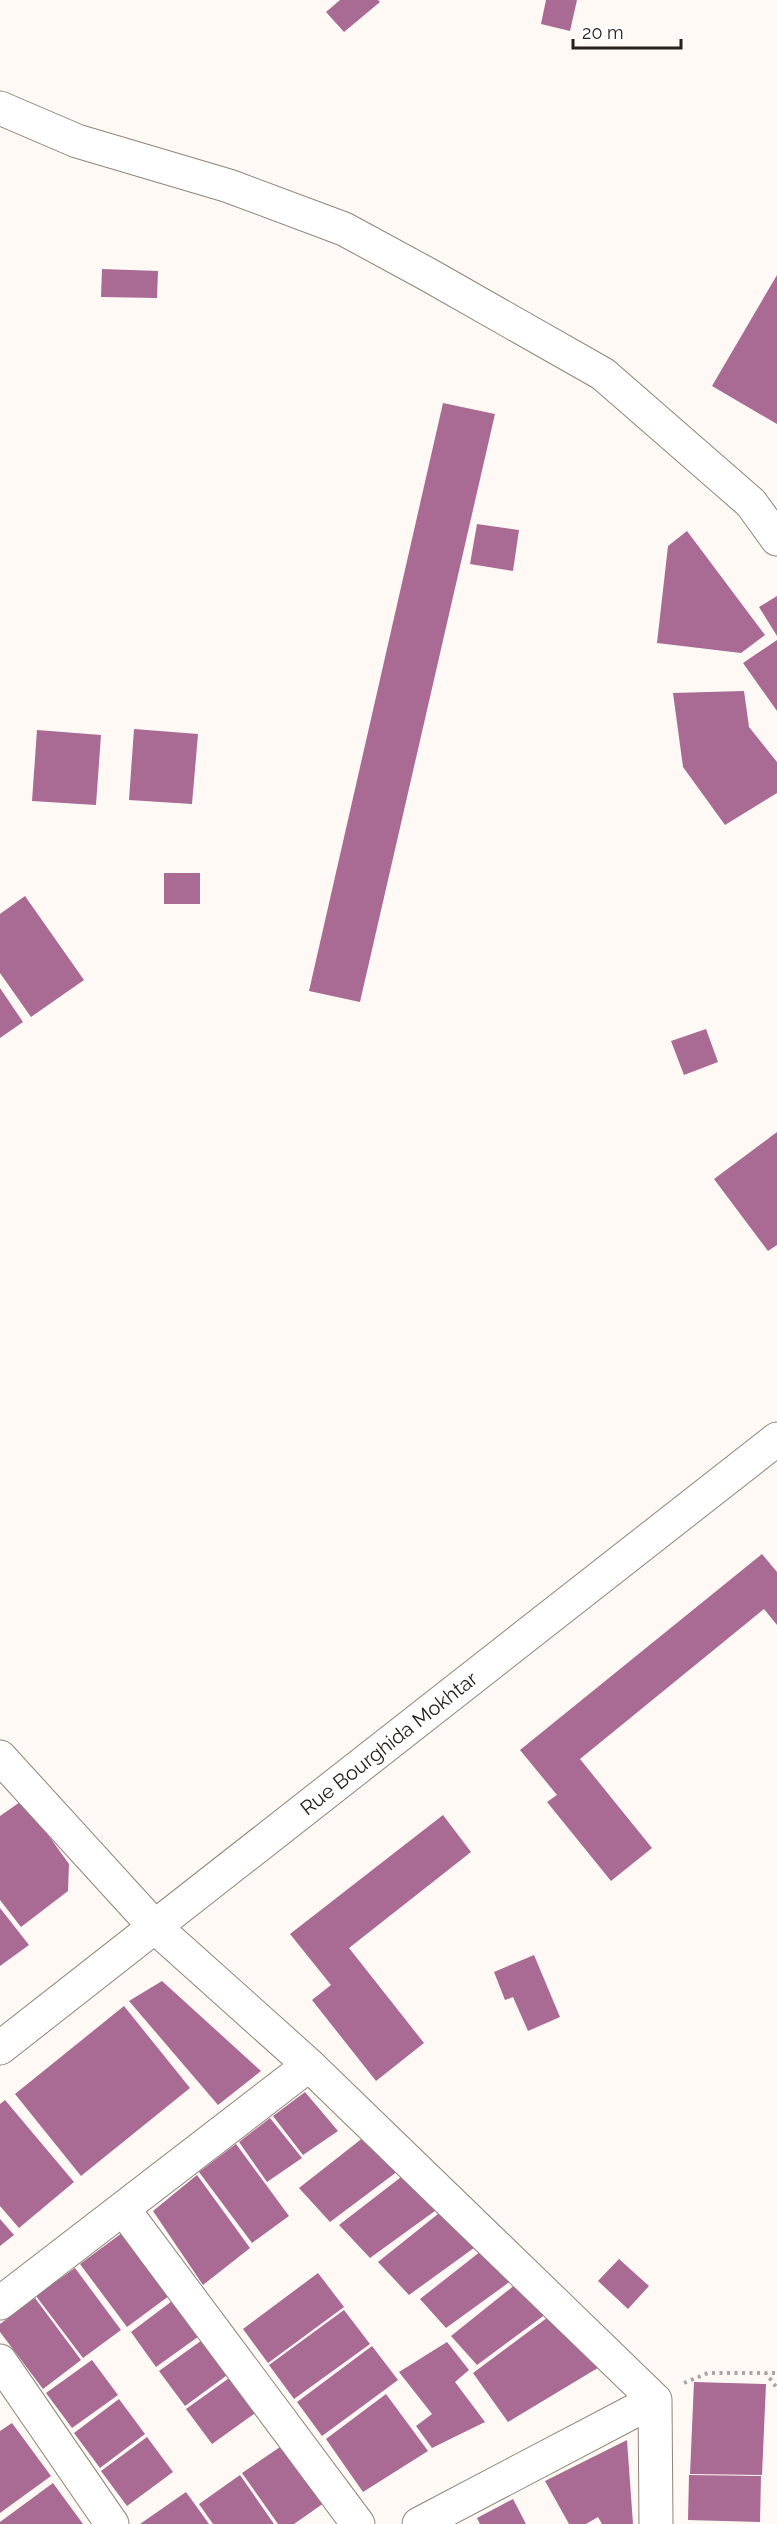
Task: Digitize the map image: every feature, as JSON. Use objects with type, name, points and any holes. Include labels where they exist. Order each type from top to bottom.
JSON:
[{"type":"street","points":[[0,108],[77,141],[229,186],[344,229],[427,274],[603,374],[751,503],[777,539]]},
{"type":"street","name":"Rue Bourghida Mokhtar","points":[[0,2048],[777,1440]]},
{"type":"street","points":[[0,1757],[155,1927],[309,2065],[655,2400],[656,2524]]},
{"type":"street","points":[[0,2303],[124,2210],[309,2065]]},
{"type":"street","points":[[124,2210],[358,2524]]},
{"type":"street","points":[[0,2361],[112,2524]]},
{"type":"street","points":[[419,2524],[655,2400]]},
{"type":"path","points":[[765,2371],[777,2388]]},
{"type":"path","points":[[655,2400],[678,2385],[708,2373],[765,2371],[777,2373]]},
{"type":"building","points":[[340,0],[378,0],[380,2],[344,32],[326,12]]},
{"type":"building","points":[[546,0],[577,0],[570,31],[541,24]]},
{"type":"building","points":[[102,269],[158,271],[157,298],[101,297]]},
{"type":"building","points":[[777,275],[777,424],[712,386]]},
{"type":"building","points":[[443,403],[495,414],[360,1002],[309,991]]},
{"type":"building","points":[[477,524],[519,530],[513,571],[470,564]]},
{"type":"building","points":[[687,531],[765,635],[741,653],[657,643],[668,546]]},
{"type":"building","points":[[777,596],[777,636],[759,607]]},
{"type":"building","points":[[777,640],[777,711],[743,663]]},
{"type":"building","points":[[744,691],[749,727],[777,762],[777,793],[725,825],[683,767],[673,693]]},
{"type":"building","points":[[134,729],[198,734],[192,804],[129,800]]},
{"type":"building","points":[[37,730],[101,735],[96,805],[32,801]]},
{"type":"building","points":[[164,873],[200,873],[200,904],[164,904]]},
{"type":"building","points":[[25,896],[84,980],[31,1017],[0,973],[0,914]]},
{"type":"building","points":[[0,988],[23,1022],[0,1038]]},
{"type":"building","points":[[706,1029],[718,1062],[684,1075],[671,1041]]},
{"type":"building","points":[[777,1132],[777,1245],[768,1251],[714,1179]]},
{"type":"building","points":[[762,1554],[777,1572],[777,1625],[764,1609],[580,1759],[652,1848],[611,1881],[547,1802],[557,1795],[520,1750]]},
{"type":"building","points":[[23,1800],[69,1864],[68,1891],[21,1927],[0,1900],[0,1816]]},
{"type":"building","points":[[443,1815],[471,1852],[349,1948],[424,2043],[376,2081],[312,2000],[331,1985],[290,1934]]},
{"type":"building","points":[[0,1908],[29,1945],[0,1966]]},
{"type":"building","points":[[534,1955],[560,2017],[528,2031],[513,1997],[505,2000],[494,1972]]},
{"type":"building","points":[[162,1981],[261,2071],[218,2105],[129,2001]]},
{"type":"building","points":[[124,2006],[190,2088],[81,2176],[15,2094]]},
{"type":"building","points":[[305,2092],[338,2131],[303,2155],[273,2116]]},
{"type":"building","points":[[5,2100],[74,2182],[19,2228],[0,2206],[0,2104]]},
{"type":"building","points":[[270,2118],[302,2158],[267,2182],[239,2142]]},
{"type":"building","points":[[364,2137],[398,2171],[330,2222],[299,2188]]},
{"type":"building","points":[[236,2144],[289,2216],[252,2243],[199,2172]]},
{"type":"building","points":[[405,2174],[439,2208],[370,2258],[339,2225]]},
{"type":"building","points":[[197,2175],[250,2248],[203,2285],[153,2211]]},
{"type":"building","points":[[443,2210],[478,2245],[409,2295],[378,2262]]},
{"type":"building","points":[[0,2219],[14,2235],[0,2246]]},
{"type":"building","points":[[126,2230],[173,2293],[127,2327],[80,2264]]},
{"type":"building","points":[[485,2248],[515,2278],[446,2328],[420,2299]]},
{"type":"building","points":[[619,2259],[649,2286],[628,2309],[598,2281]]},
{"type":"building","points":[[75,2268],[121,2330],[83,2358],[36,2296]]},
{"type":"building","points":[[318,2273],[344,2307],[268,2363],[243,2329]]},
{"type":"building","points":[[516,2284],[546,2314],[477,2365],[451,2336]]},
{"type":"building","points":[[35,2298],[81,2360],[43,2389],[0,2332],[0,2324]]},
{"type":"building","points":[[176,2298],[202,2334],[156,2367],[131,2332]]},
{"type":"building","points":[[563,2306],[606,2363],[508,2422],[473,2373]]},
{"type":"building","points":[[344,2310],[370,2344],[294,2399],[269,2365]]},
{"type":"building","points":[[205,2338],[230,2373],[185,2406],[159,2371]]},
{"type":"building","points":[[447,2342],[469,2370],[455,2382],[485,2422],[432,2448],[416,2426],[432,2414],[399,2372]]},
{"type":"building","points":[[372,2346],[398,2380],[322,2436],[297,2402]]},
{"type":"building","points":[[92,2360],[118,2395],[72,2428],[46,2393]]},
{"type":"building","points":[[232,2376],[258,2411],[212,2444],[186,2409]]},
{"type":"building","points":[[694,2382],[766,2384],[762,2475],[690,2474]]},
{"type":"building","points":[[386,2394],[428,2451],[363,2492],[326,2439]]},
{"type":"building","points":[[119,2399],[145,2434],[100,2468],[74,2433]]},
{"type":"building","points":[[12,2423],[51,2476],[0,2513],[0,2431]]},
{"type":"building","points":[[147,2437],[173,2472],[127,2506],[101,2471]]},
{"type":"building","points":[[627,2440],[633,2524],[602,2524],[598,2517],[586,2524],[569,2524],[545,2481]]},
{"type":"building","points":[[283,2445],[324,2503],[294,2524],[278,2524],[242,2473]]},
{"type":"building","points":[[240,2475],[274,2524],[213,2524],[199,2504]]},
{"type":"building","points":[[689,2475],[761,2476],[760,2522],[688,2520]]},
{"type":"building","points":[[53,2483],[83,2524],[0,2524],[0,2522]]},
{"type":"building","points":[[186,2492],[209,2524],[140,2524]]},
{"type":"building","points":[[513,2499],[526,2524],[480,2524],[477,2518]]}]
